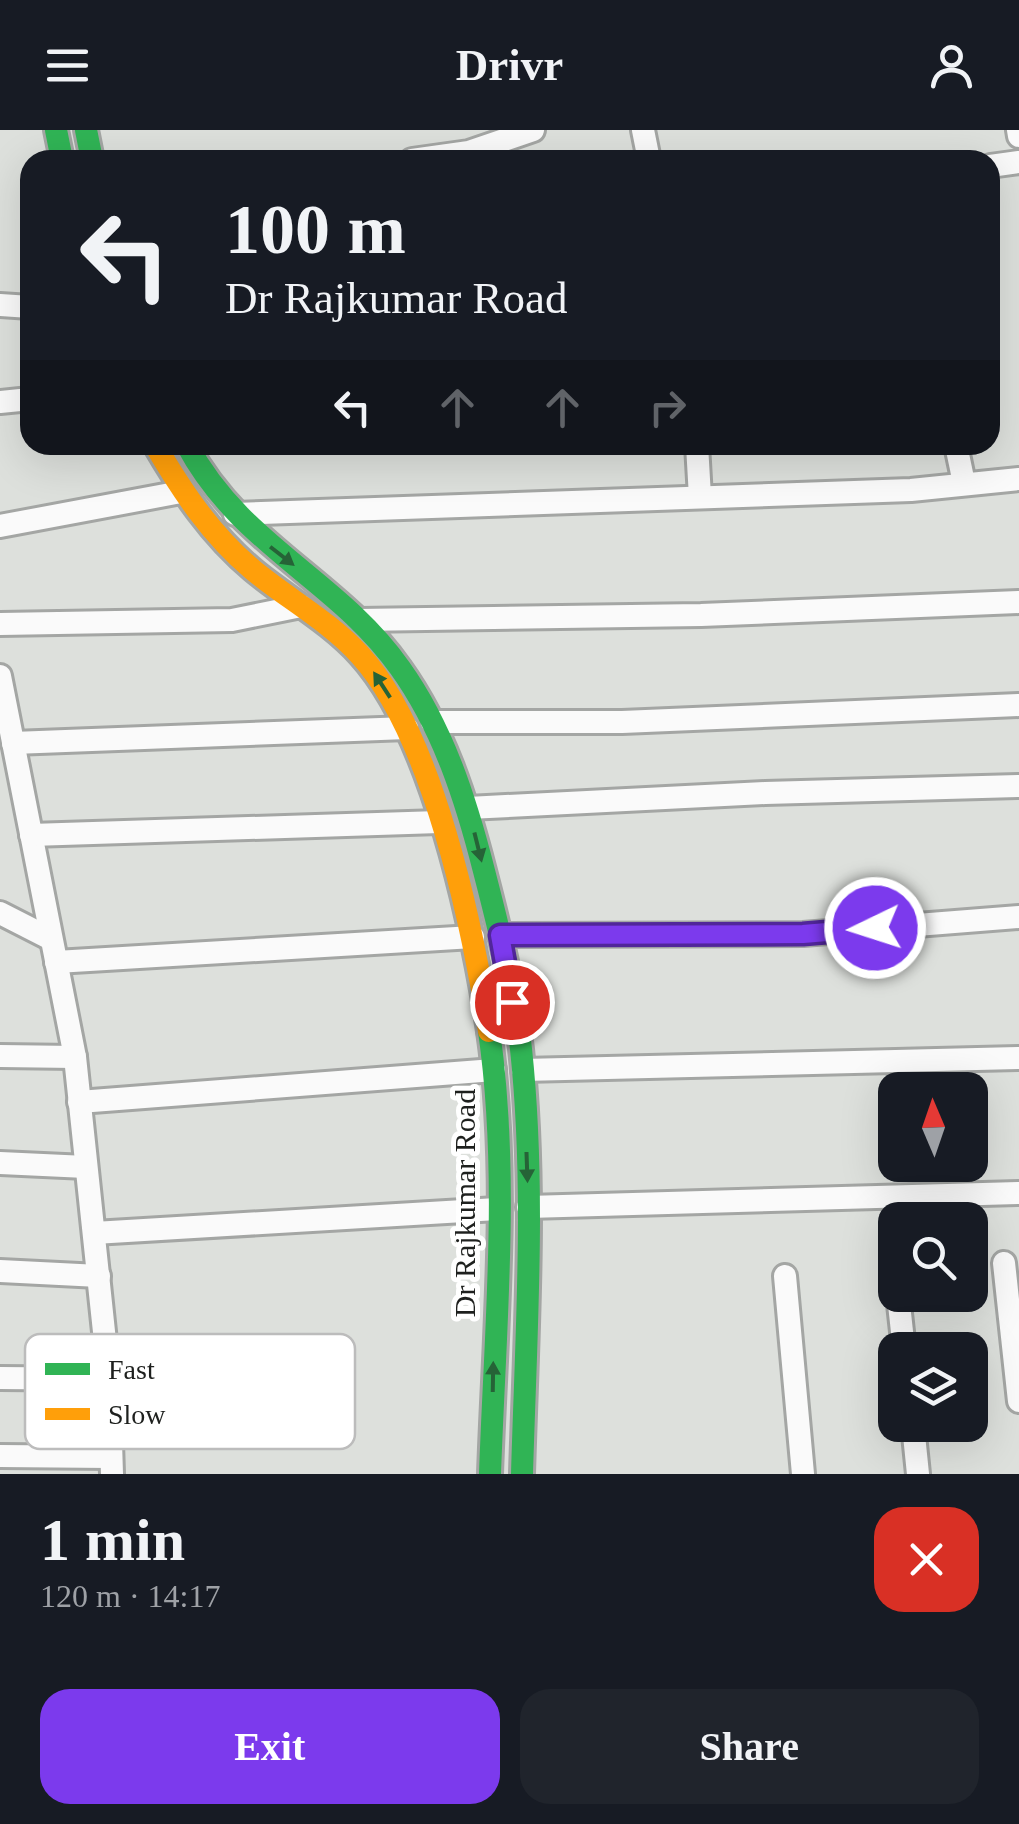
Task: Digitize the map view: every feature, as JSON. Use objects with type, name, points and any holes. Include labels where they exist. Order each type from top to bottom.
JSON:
[{"type":"main road","name":"Dr Rajkumar Road","points":[[161,455],[181,492],[250,568],[302,606],[372,669],[407,728],[440,822],[472,938],[494,1070],[497,1209],[490,1474]]},
{"type":"main road","name":"Dr Rajkumar Road","points":[[191,455],[210,490],[359,620],[398,664],[432,722],[468,808],[500,935],[522,1070],[528,1207],[522,1474]]},
{"type":"street","points":[[484,150],[533,130]]},
{"type":"street","points":[[698,455],[700,497]]},
{"type":"street","points":[[958,455],[964,483]]},
{"type":"street","points":[[236,514],[911,490],[1019,479]]},
{"type":"street","points":[[0,526],[181,492]]},
{"type":"street","points":[[359,620],[702,615],[1019,602]]},
{"type":"street","points":[[0,624],[232,620],[302,606]]},
{"type":"street","points":[[0,676],[75,1057],[104,1334]]},
{"type":"street","points":[[432,722],[622,722],[1019,705]]},
{"type":"street","points":[[13,743],[407,728]]},
{"type":"street","points":[[468,808],[765,792],[1019,786]]},
{"type":"street","points":[[31,835],[440,822]]},
{"type":"street","points":[[0,913],[54,951],[472,938]]},
{"type":"street","points":[[500,935],[803,934],[1019,917]]},
{"type":"street","points":[[0,1056],[75,1057]]},
{"type":"street","points":[[522,1070],[1019,1058]]},
{"type":"street","points":[[79,1102],[494,1070]]},
{"type":"street","points":[[0,1163],[86,1166]]},
{"type":"street","points":[[528,1207],[1019,1192]]},
{"type":"street","points":[[94,1233],[497,1209]]},
{"type":"street","points":[[1004,1263],[1019,1401]]},
{"type":"street","points":[[0,1271],[98,1276]]},
{"type":"street","points":[[786,1276],[803,1474]]},
{"type":"street","points":[[0,1378],[25,1378]]},
{"type":"street","points":[[914,1442],[918,1474]]},
{"type":"street","points":[[0,1456],[112,1466]]},
{"type":"traffic: fast","points":[[56,130],[60,150]]},
{"type":"traffic: fast","points":[[86,130],[90,150]]},
{"type":"traffic: fast","points":[[193,455],[234,510],[348,610],[400,668],[429,715],[461,791],[500,937],[514,1004],[526,1102],[529,1208],[522,1474]]},
{"type":"traffic: fast","points":[[489,1031],[500,1197],[490,1474]]},
{"type":"traffic: slow","points":[[161,455],[187,496],[224,542],[253,570],[348,643],[386,690],[409,732],[446,833],[472,938],[489,1031]]},
{"type":"route","points":[[512,1002],[500,935],[803,934],[875,928]]}]
